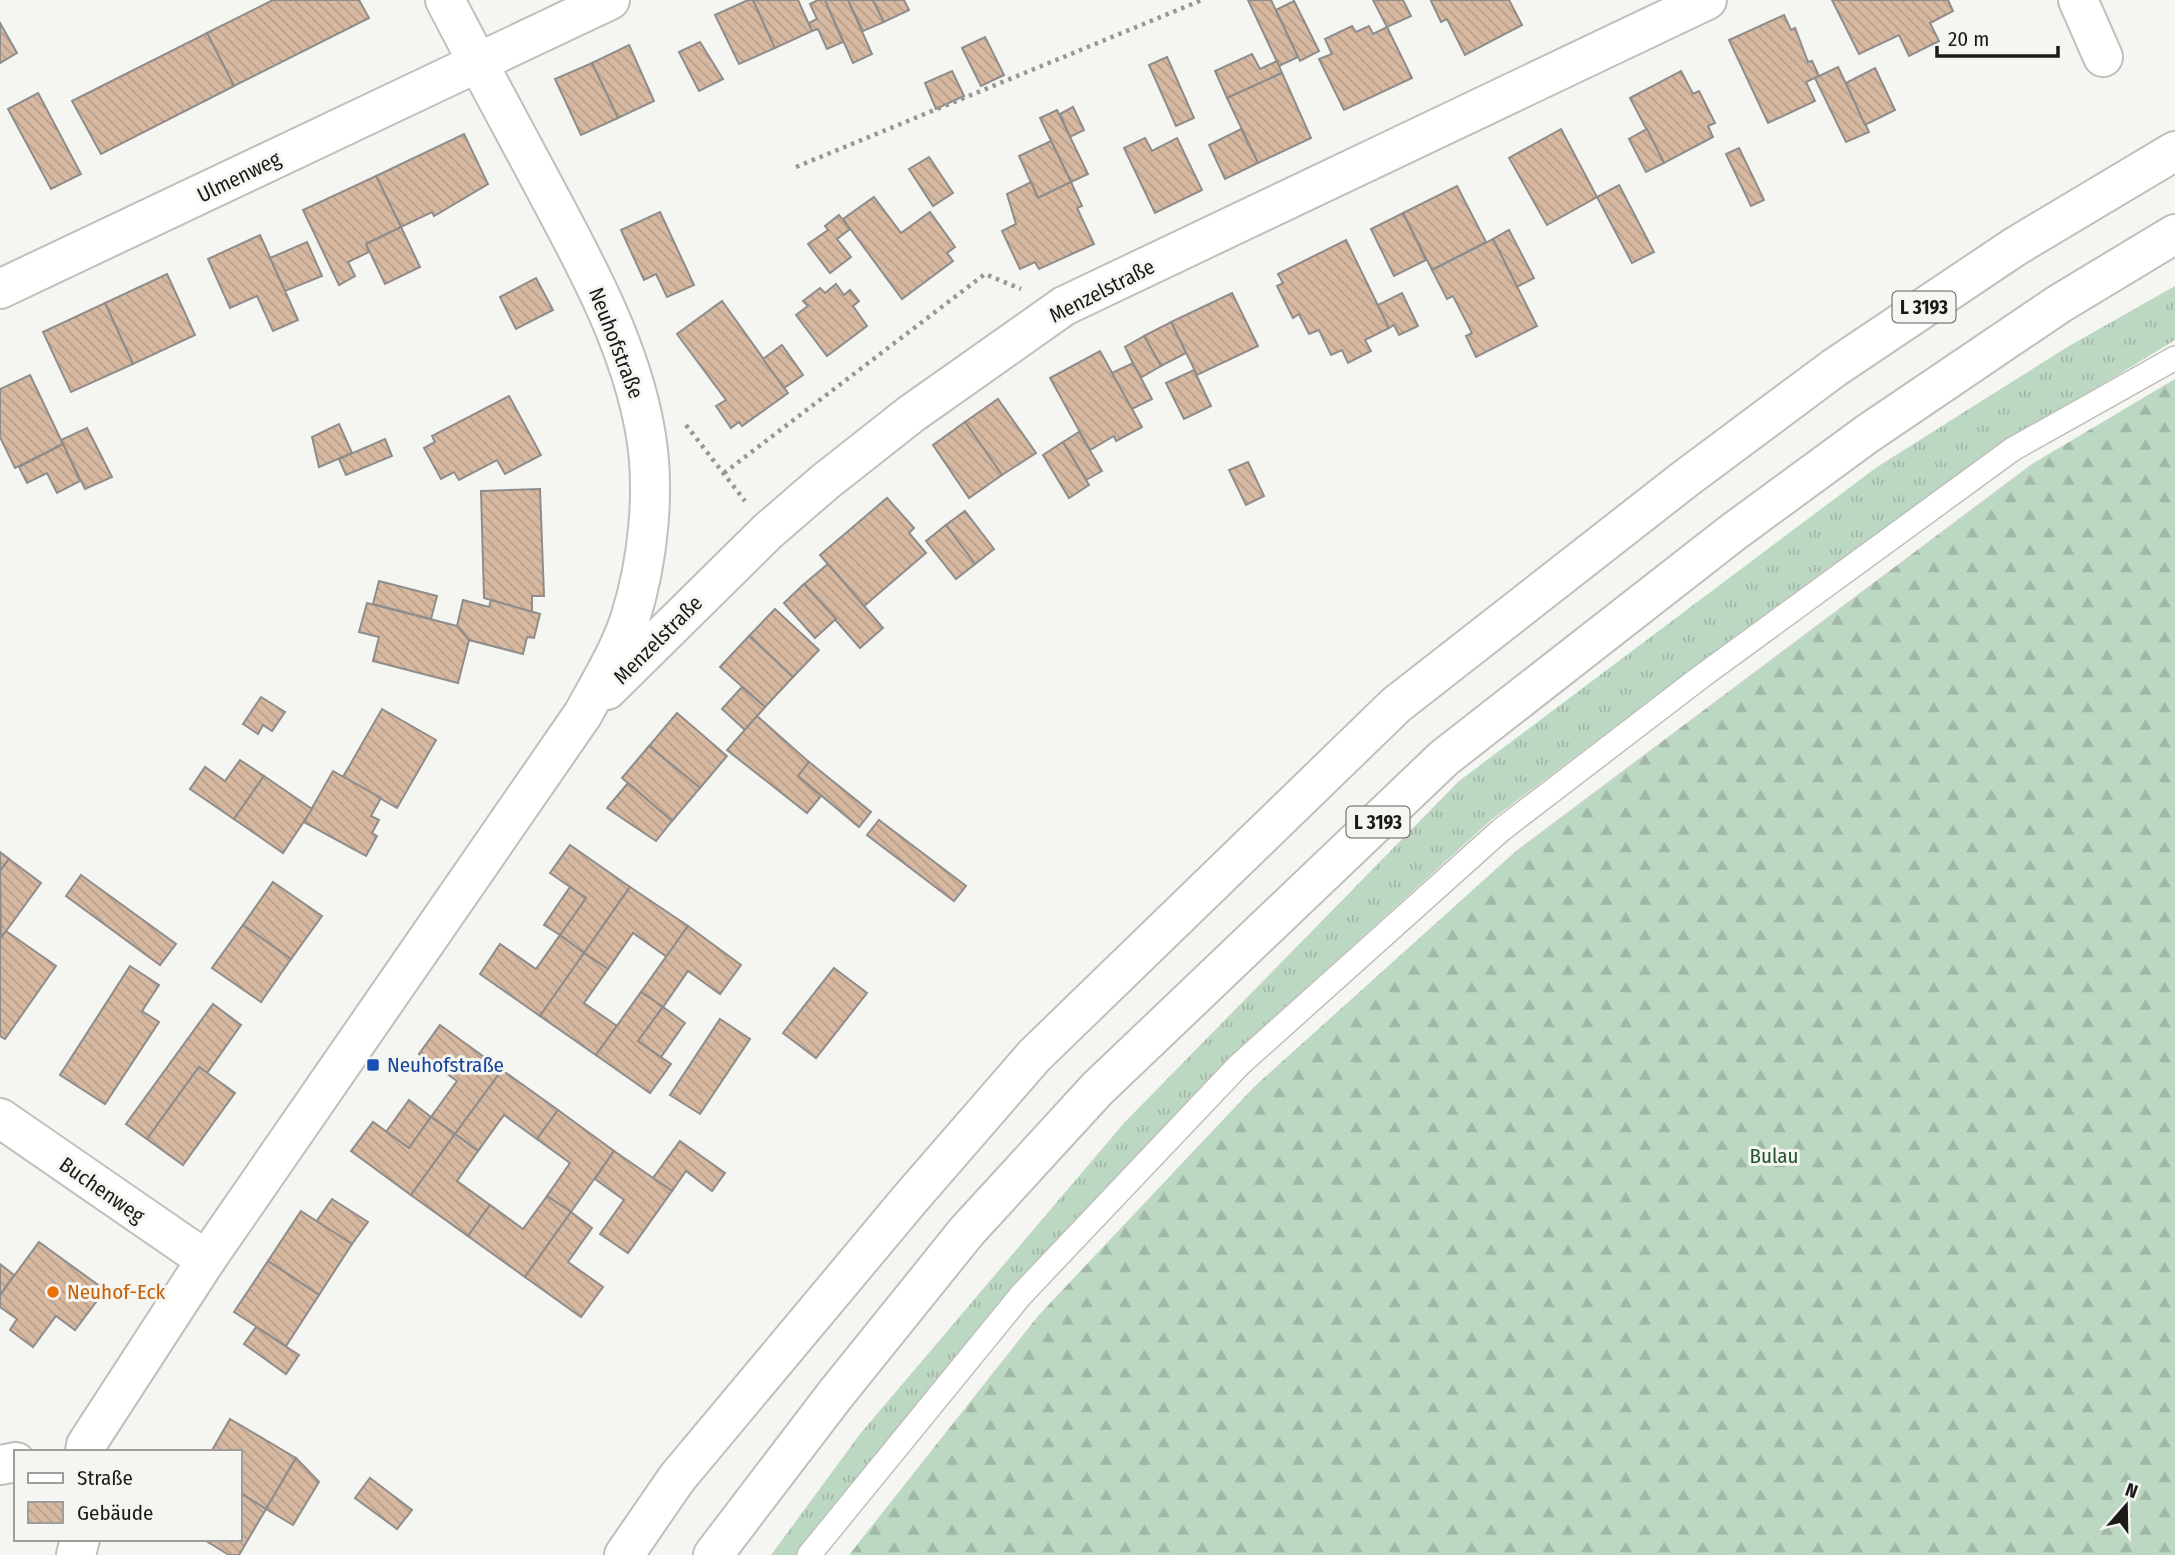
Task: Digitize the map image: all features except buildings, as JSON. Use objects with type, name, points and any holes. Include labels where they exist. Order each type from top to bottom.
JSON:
[{"type":"main road","name":"Neuhofstraße","points":[[76,1450],[583,714],[624,632],[638,589],[648,509],[646,432],[621,345],[584,262],[445,0]]},
{"type":"main road","name":"Ulmenweg","points":[[0,289],[610,0]]},
{"type":"main road","name":"Menzelstraße","points":[[583,714],[768,531],[911,414],[1064,306],[1707,0]]},
{"type":"main road","points":[[2078,0],[2103,57]]},
{"type":"main road","name":"L 3193","points":[[624,1555],[677,1478],[910,1199],[1034,1056],[1395,705],[1674,488],[1834,368],[2016,246],[2175,151]]},
{"type":"main road","name":"L 3193","points":[[713,1555],[835,1395],[967,1231],[1060,1129],[1097,1089],[1444,758],[1732,533],[1867,434],[2059,303],[2175,234]]},
{"type":"main road","name":"Buchenweg","points":[[0,1118],[206,1260]]},
{"type":"lane","points":[[809,1555],[1021,1295],[1239,1065],[1501,830],[1702,676],[2013,449],[2175,358]]},
{"type":"path","points":[[796,167],[1202,0]]},
{"type":"path","points":[[724,473],[985,274],[1064,306]]},
{"type":"path","points":[[683,421],[768,531]]},
{"type":"green space","points":[[2175,286],[2175,340],[2009,441],[1697,665],[1491,820],[1231,1056],[1015,1288],[797,1555],[771,1555],[860,1434],[1124,1123],[1459,781],[1877,467],[2069,346]]},
{"type":"green space","name":"Bulau","points":[[2175,379],[2175,1555],[849,1555],[1038,1316],[1254,1087],[1516,851],[2032,464]]},
{"type":"place","name":"Neuhofstraße","points":[[373,1065]]},
{"type":"place","name":"Neuhof-Eck","points":[[53,1292]]}]
